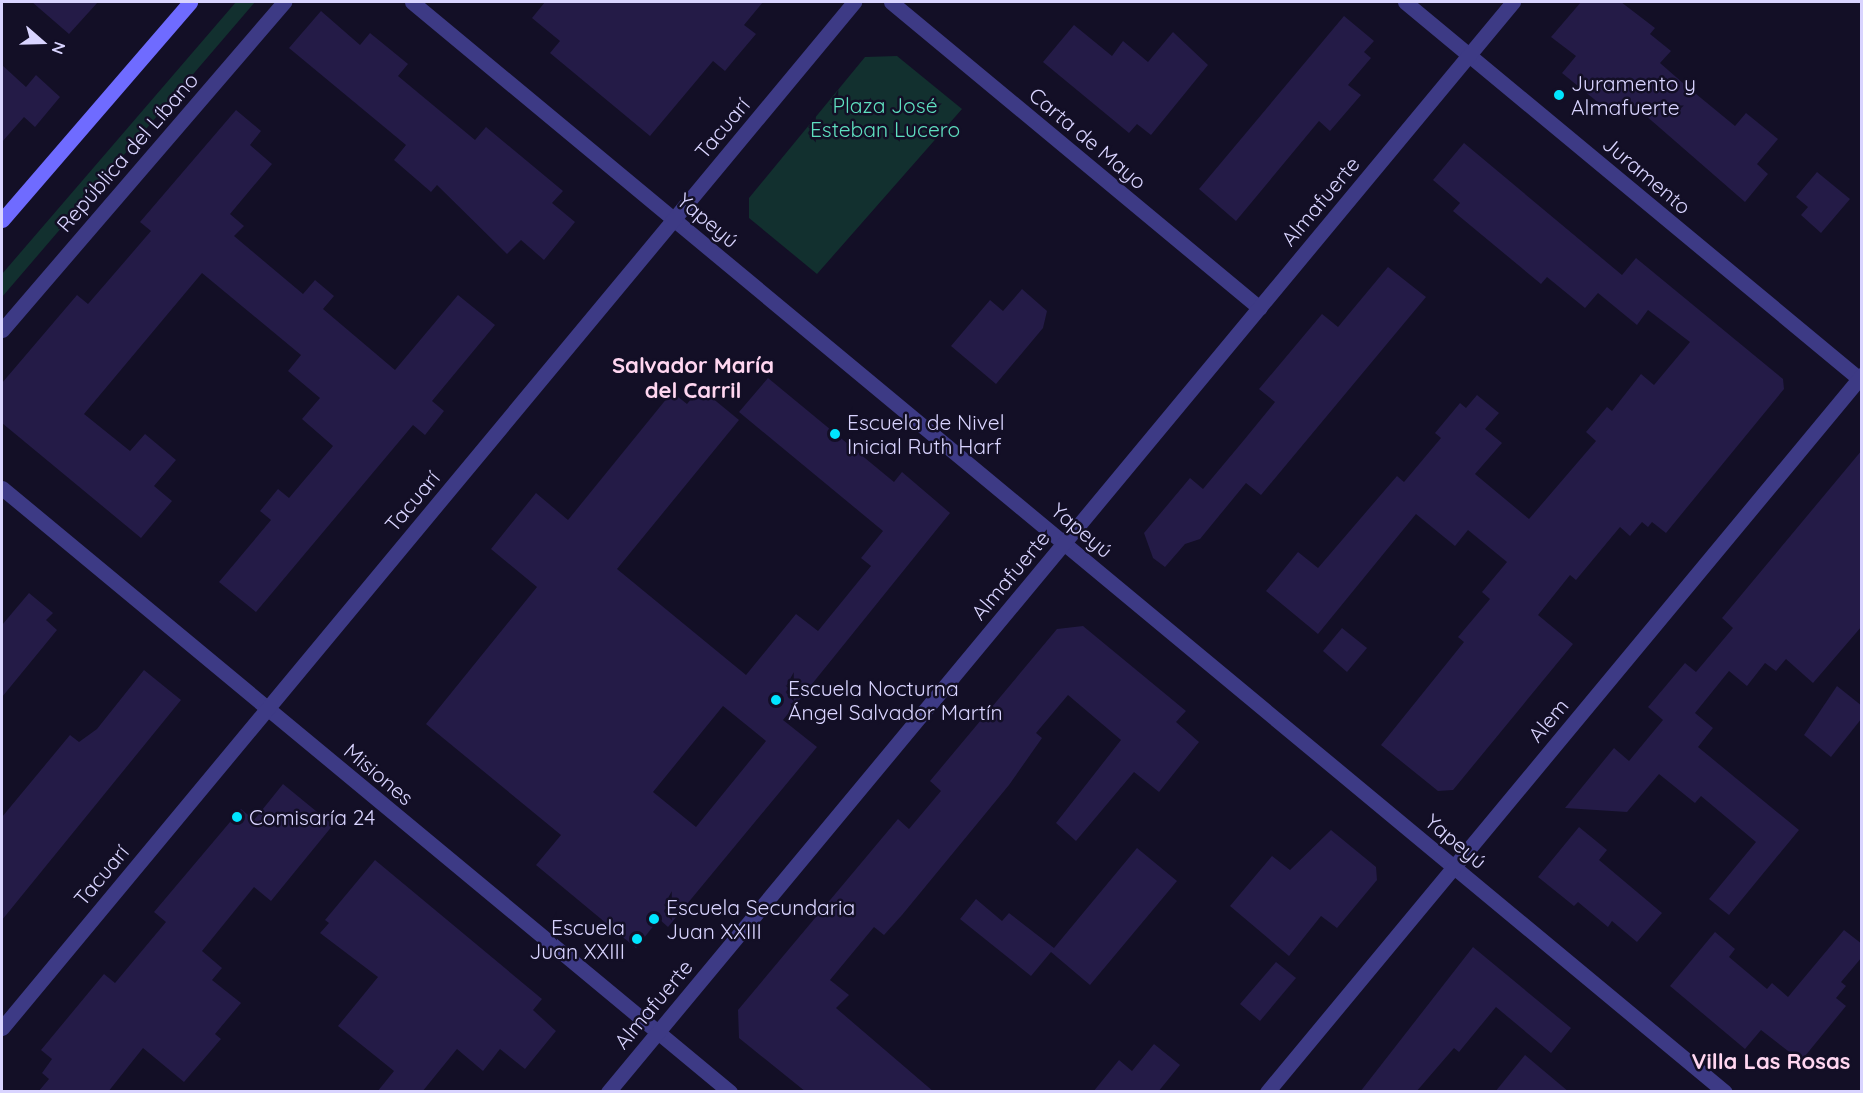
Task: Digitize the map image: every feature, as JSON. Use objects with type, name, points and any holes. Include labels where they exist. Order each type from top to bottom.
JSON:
[{"type":"main road","points":[[2,220],[190,2]]},
{"type":"street","name":"República del Líbano","points":[[2,330],[284,2]]},
{"type":"street","name":"Yapeyú","points":[[412,2],[1725,1092]]},
{"type":"street","name":"Tacuarí","points":[[2,1028],[854,2]]},
{"type":"street","name":"Carta de Mayo","points":[[891,2],[1258,308]]},
{"type":"street","name":"Juramento","points":[[1405,2],[1860,378]]},
{"type":"street","name":"Almafuerte","points":[[608,1092],[1513,2]]},
{"type":"street","name":"Alem","points":[[1267,1092],[1860,378]]},
{"type":"street","name":"Misiones","points":[[2,488],[730,1092]]},
{"type":"green space","points":[[236,2],[255,2],[2,297],[2,274]]},
{"type":"green space","name":"Plaza José Esteban Lucero","points":[[897,56],[962,109],[817,274],[749,218],[749,198],[865,57]]},
{"type":"building","points":[[32,2],[98,2],[69,34]]},
{"type":"building","points":[[545,2],[763,2],[744,25],[756,34],[725,71],[713,61],[650,136],[550,53],[560,41],[532,18]]},
{"type":"building","points":[[1581,2],[1621,2],[1655,28],[1650,34],[1671,51],[1660,63],[1684,84],[1735,126],[1746,113],[1778,139],[1757,164],[1768,174],[1745,202],[1629,101],[1616,117],[1562,73],[1576,56],[1551,37]]},
{"type":"building","points":[[321,11],[360,45],[370,33],[408,64],[398,76],[475,140],[486,127],[563,191],[552,203],[575,222],[544,260],[521,240],[507,254],[437,185],[431,192],[394,160],[406,145],[289,48]]},
{"type":"building","points":[[1344,16],[1374,41],[1364,52],[1371,58],[1348,85],[1361,95],[1330,131],[1319,121],[1236,221],[1199,189]]},
{"type":"building","points":[[1074,25],[1112,56],[1123,41],[1148,62],[1173,32],[1208,65],[1151,135],[1137,124],[1129,133],[1043,62]]},
{"type":"building","points":[[2,65],[26,87],[36,75],[60,97],[35,127],[24,117],[2,142]]},
{"type":"building","points":[[236,110],[261,131],[250,145],[272,164],[230,214],[244,226],[234,236],[303,294],[315,280],[334,296],[323,309],[395,370],[458,295],[495,325],[432,401],[444,411],[425,435],[413,425],[256,612],[219,582],[271,520],[260,511],[278,489],[289,498],[333,446],[302,419],[320,398],[288,371],[301,355],[202,273],[84,414],[130,451],[145,434],[176,460],[154,486],[172,501],[141,538],[2,423],[2,383],[77,295],[88,304],[151,231],[140,222]]},
{"type":"building","points":[[1464,143],[1622,275],[1636,258],[1783,379],[1784,389],[1666,533],[1652,522],[1648,527],[1642,522],[1630,536],[1620,527],[1576,580],[1570,575],[1538,615],[1573,644],[1453,790],[1438,791],[1381,745],[1464,642],[1458,637],[1490,599],[1482,592],[1507,562],[1468,530],[1455,546],[1416,514],[1318,634],[1266,591],[1298,552],[1318,568],[1397,476],[1404,482],[1441,438],[1435,433],[1460,403],[1466,408],[1477,395],[1499,413],[1485,429],[1502,443],[1475,474],[1529,519],[1596,441],[1586,432],[1607,407],[1612,411],[1641,374],[1654,385],[1690,342],[1648,310],[1637,325],[1598,293],[1585,308],[1547,277],[1541,284],[1453,211],[1460,203],[1433,180]]},
{"type":"building","points":[[1817,172],[1850,199],[1821,233],[1801,215],[1808,207],[1796,197]]},
{"type":"building","points":[[1388,267],[1426,297],[1261,495],[1246,483],[1200,539],[1185,544],[1165,567],[1153,558],[1144,533],[1190,478],[1203,489],[1275,402],[1259,389],[1322,314],[1338,327]]},
{"type":"building","points":[[1022,289],[1047,311],[1043,328],[996,384],[951,346],[990,300],[1003,311]]},
{"type":"building","points":[[768,378],[894,482],[902,472],[950,513],[783,720],[817,747],[668,927],[659,919],[636,948],[536,865],[561,835],[426,724],[537,587],[491,549],[536,493],[568,520],[672,392],[687,404],[700,388],[739,420],[617,569],[746,675],[796,614],[818,631],[871,566],[861,558],[883,531],[739,412]],"holes":[[[723,706],[766,741],[696,827],[653,792]]]},
{"type":"building","points":[[1862,450],[1862,626],[1813,683],[1786,659],[1776,671],[1765,663],[1747,686],[1729,671],[1695,713],[1713,728],[1698,747],[1799,830],[1729,915],[1709,899],[1756,842],[1701,796],[1695,803],[1659,774],[1627,812],[1565,808],[1614,748],[1629,761],[1663,720],[1648,707],[1685,663],[1696,672],[1733,628],[1722,618]]},
{"type":"building","points":[[29,593],[53,613],[46,620],[57,630],[2,697],[2,625]]},
{"type":"building","points":[[1083,626],[1186,711],[1176,722],[1199,742],[1159,792],[1134,772],[1076,841],[1056,823],[1121,740],[1068,695],[1036,733],[1042,738],[1009,785],[902,915],[884,935],[874,927],[830,980],[849,995],[836,1008],[934,1092],[806,1092],[739,1038],[738,1010],[898,819],[909,829],[941,791],[930,781],[1057,629]]},
{"type":"building","points":[[1342,628],[1367,648],[1347,672],[1323,651]]},
{"type":"building","points":[[144,670],[181,700],[2,920],[2,817],[70,735],[79,742],[97,729]]},
{"type":"building","points":[[1837,686],[1862,706],[1862,718],[1831,757],[1804,735]]},
{"type":"building","points":[[283,784],[333,825],[271,901],[254,887],[202,951],[222,968],[212,980],[241,1003],[215,1034],[221,1039],[184,1082],[143,1048],[108,1092],[38,1092],[49,1079],[42,1073],[52,1059],[41,1050],[104,974],[115,983],[166,922],[154,912],[241,809],[254,820]]},
{"type":"building","points":[[1579,827],[1607,850],[1599,860],[1662,913],[1637,942],[1612,921],[1608,927],[1578,902],[1574,906],[1538,877]]},
{"type":"building","points":[[1331,830],[1376,867],[1377,880],[1337,928],[1321,916],[1289,956],[1230,906],[1272,856],[1290,870]]},
{"type":"building","points":[[1137,848],[1177,881],[1090,985],[1051,952],[1031,976],[960,919],[976,899],[1002,921],[1009,913],[1054,948]]},
{"type":"building","points":[[375,860],[542,999],[533,1010],[556,1031],[525,1069],[500,1049],[483,1071],[457,1049],[422,1092],[377,1092],[394,1071],[338,1026],[378,977],[320,933],[329,923],[325,920]]},
{"type":"building","points":[[1844,930],[1862,944],[1862,957],[1841,982],[1846,986],[1836,998],[1846,1006],[1801,1061],[1761,1030],[1745,1049],[1670,986],[1715,932],[1735,949],[1729,957],[1767,989],[1772,983],[1788,997]]},
{"type":"building","points":[[1473,947],[1571,1028],[1551,1053],[1496,1007],[1459,1052],[1454,1048],[1416,1092],[1360,1092]]},
{"type":"building","points":[[1276,962],[1296,978],[1260,1021],[1240,1004]]},
{"type":"building","points":[[1154,1044],[1180,1065],[1158,1092],[1093,1092],[1119,1060],[1132,1071]]},
{"type":"building","points":[[1525,1055],[1569,1092],[1495,1092]]},
{"type":"place","name":"Juramento y Almafuerte","points":[[1559,95]]},
{"type":"place","name":"Escuela de Nivel Inicial Ruth Harf","points":[[835,434]]},
{"type":"place","name":"Escuela Nocturna Ángel Salvador Martín","points":[[776,700]]},
{"type":"place","name":"Comisaría 24","points":[[237,817]]},
{"type":"place","name":"Escuela Secundaria Juan XXIII","points":[[654,919]]},
{"type":"place","name":"Escuela Juan XXIII","points":[[637,939]]},
{"type":"district","name":"Salvador María del Carril","points":[[693,378]]},
{"type":"district","name":"Villa Las Rosas","points":[[1771,1062]]}]
